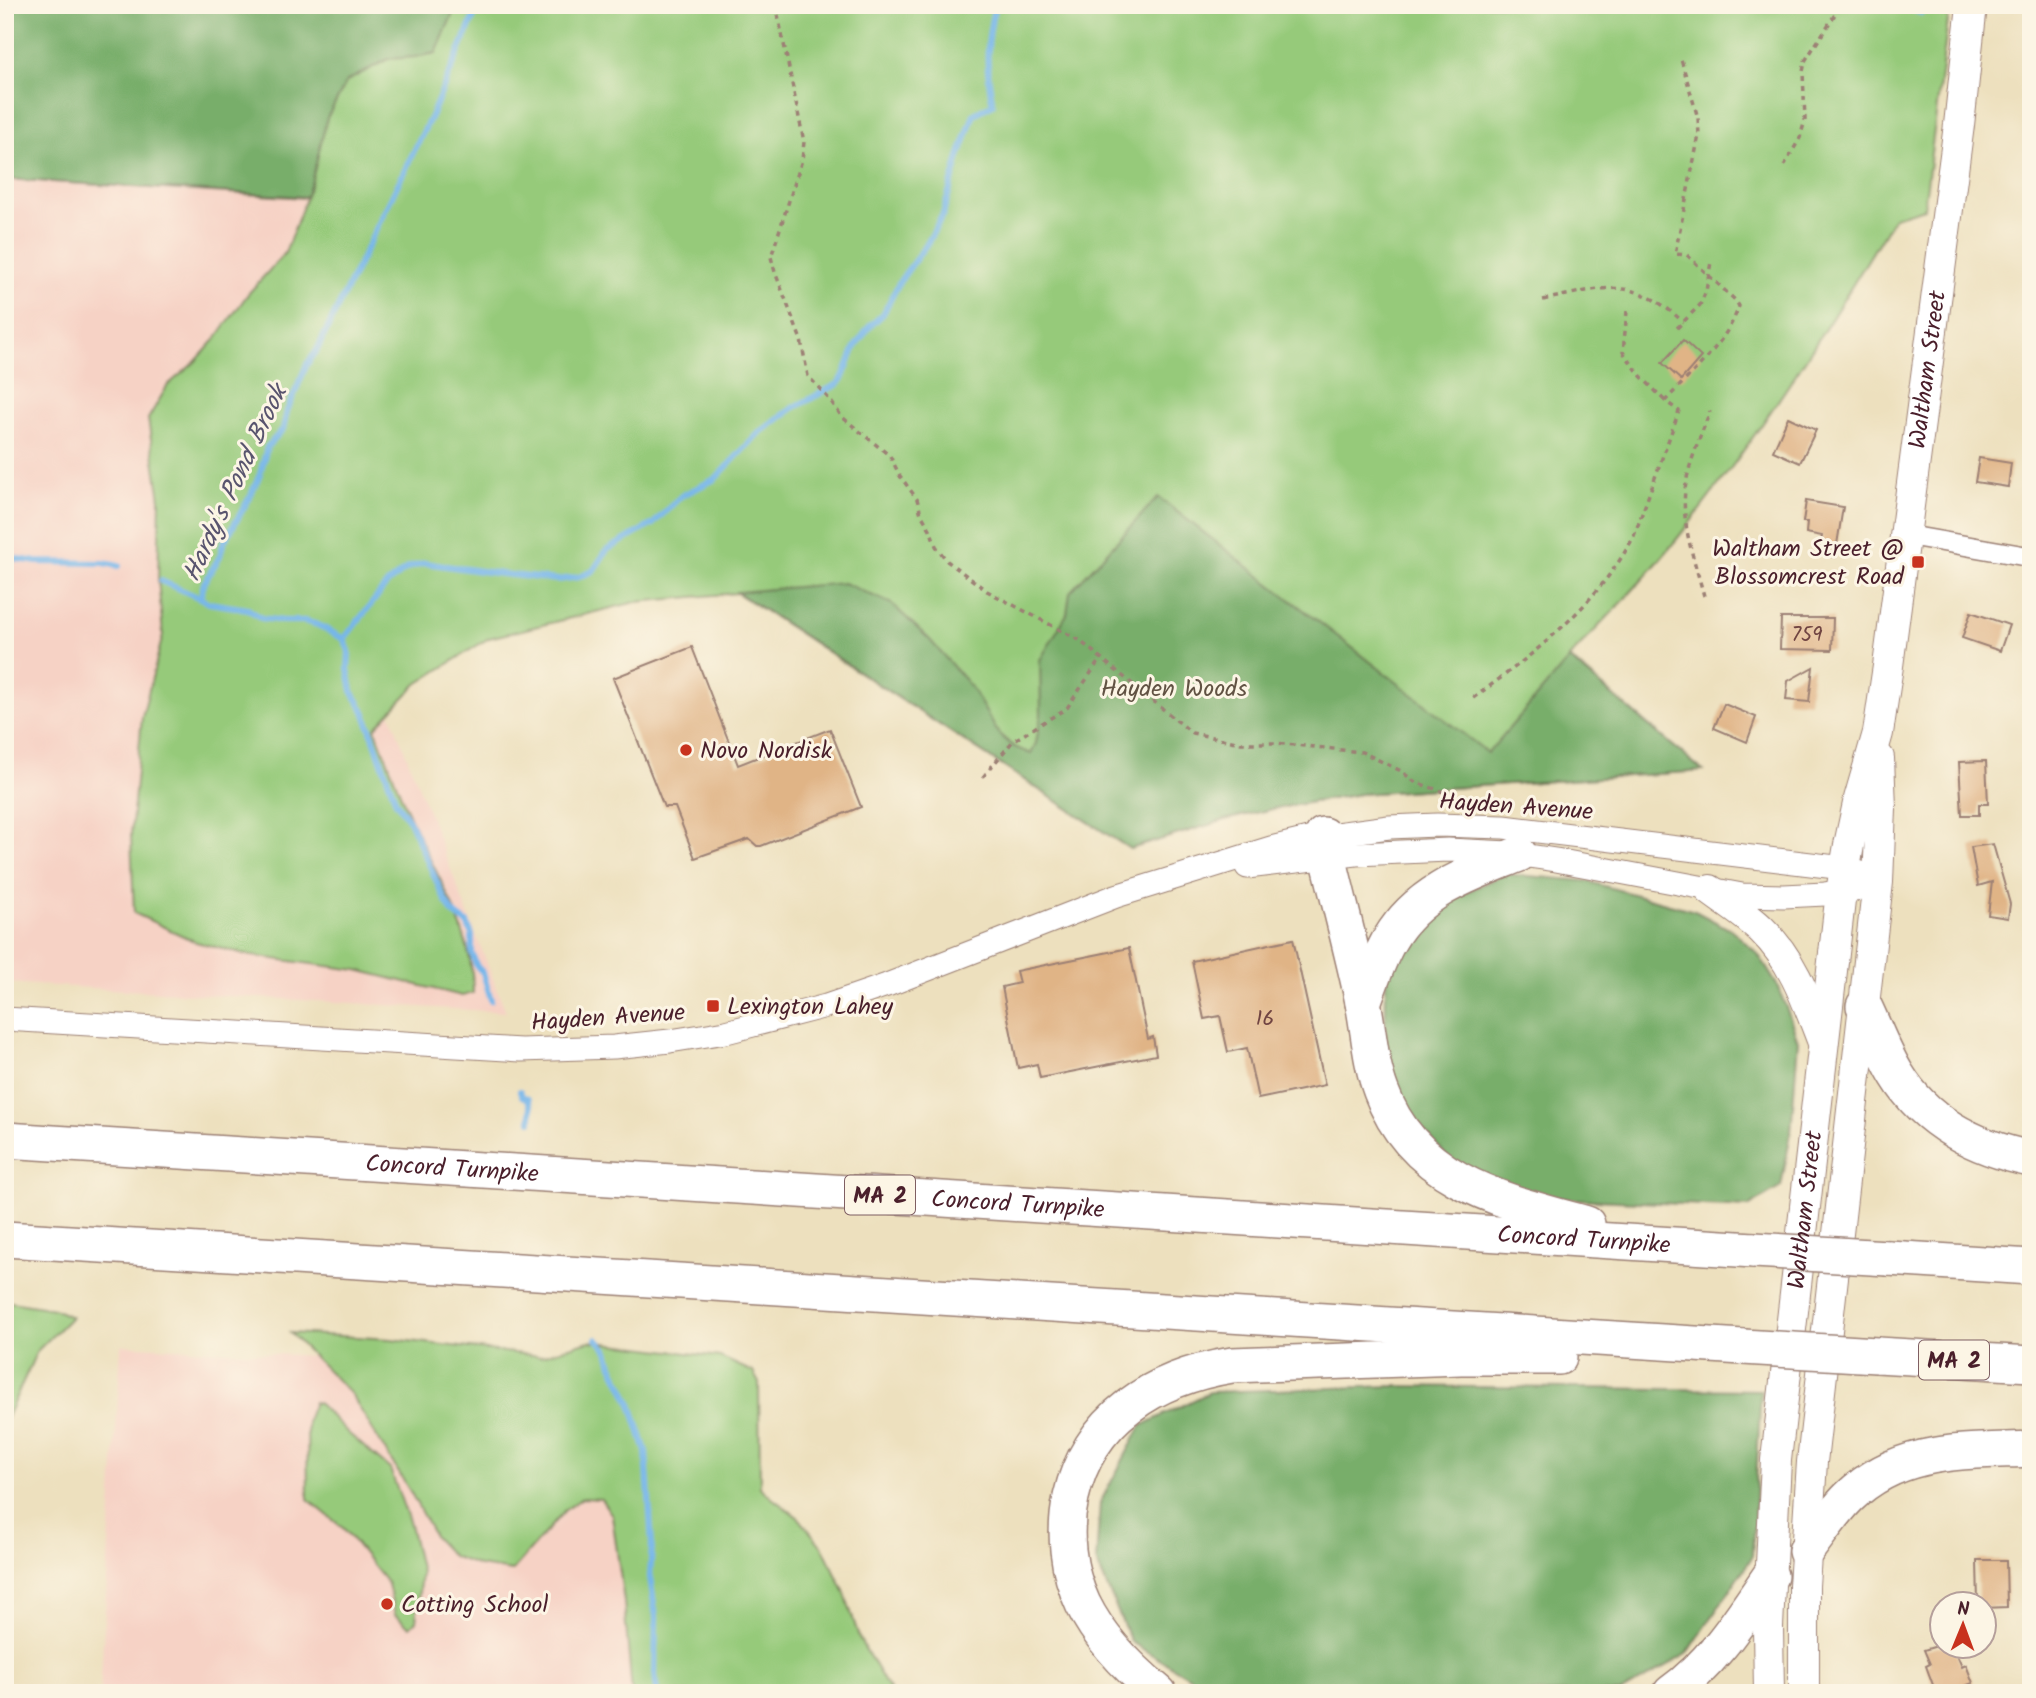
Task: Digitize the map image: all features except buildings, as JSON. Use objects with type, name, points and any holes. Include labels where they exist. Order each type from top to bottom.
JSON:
[{"type":"highway","points":[[1326,846],[1363,1003],[1373,1064],[1384,1099],[1401,1129],[1434,1163],[1462,1183],[1504,1201],[1658,1244]]},
{"type":"highway","points":[[1363,1003],[1386,947],[1398,927],[1414,909],[1432,893],[1455,880],[1519,855]]},
{"type":"highway","points":[[1864,1006],[1896,1074],[1925,1109],[1952,1130],[1976,1143],[2031,1158]]},
{"type":"highway","name":"Concord Turnpike","points":[[5,1140],[2031,1267]]},
{"type":"highway","name":"MA 2","points":[[5,1239],[2031,1364]]},
{"type":"highway","points":[[1159,1693],[1117,1652],[1089,1616],[1074,1582],[1067,1548],[1069,1503],[1079,1470],[1105,1429],[1131,1405],[1151,1392],[1186,1376],[1232,1365],[1461,1357],[1553,1358],[1678,1343]]},
{"type":"highway","points":[[1806,1551],[1849,1497],[1871,1479],[1899,1463],[1935,1454],[2031,1449]]},
{"type":"highway","points":[[1671,1693],[1698,1671],[1718,1649],[1770,1576]]},
{"type":"main road","name":"Waltham Street","points":[[1769,1693],[1770,1576],[1776,1460],[1843,880],[1859,799],[1878,733],[1959,125],[1972,5]]},
{"type":"main road","name":"Waltham Street","points":[[1804,1693],[1803,1625],[1812,1462],[1878,882],[1881,808],[1878,733]]},
{"type":"main road","points":[[1710,890],[1753,922],[1778,948],[1801,988],[1824,1045]]},
{"type":"street","points":[[1905,535],[2031,557]]},
{"type":"street","name":"Hayden Avenue","points":[[5,1019],[512,1050],[577,1049],[670,1041],[726,1032],[826,1006],[1116,896],[1188,874],[1326,846],[1389,827],[1504,827],[1843,880]]},
{"type":"street","name":"Hayden Avenue","points":[[1326,846],[1519,855],[1625,872],[1710,890],[1770,897],[1843,880]]},
{"type":"street","points":[[1843,880],[1861,873],[1878,882]]},
{"type":"path","points":[[776,5],[804,142],[802,160],[771,257],[775,272],[801,340],[806,372],[842,417],[890,456],[900,476],[913,492],[936,546],[947,561],[987,591],[1079,640],[1192,733],[1241,743],[1276,743],[1362,752],[1401,771],[1415,782],[1458,797],[1474,806]]},
{"type":"path","points":[[1784,166],[1800,138],[1805,120],[1805,61],[1841,5]]},
{"type":"path","points":[[1665,401],[1716,346],[1739,306],[1686,256],[1675,254],[1699,135],[1698,118],[1680,56]]},
{"type":"path","points":[[1677,328],[1700,305],[1711,262]]},
{"type":"path","points":[[1543,300],[1605,288],[1635,291],[1649,295],[1665,305],[1683,322]]},
{"type":"path","points":[[1473,698],[1524,662],[1559,630],[1600,587],[1634,536],[1679,411],[1665,401],[1623,352],[1627,312]]},
{"type":"path","points":[[1704,596],[1687,533],[1685,498],[1690,464],[1710,411]]},
{"type":"path","points":[[983,777],[1013,741],[1067,708],[1101,658]]},
{"type":"shaded area","points":[[5,179],[524,211],[357,628],[506,1012],[5,983]]},
{"type":"shaded area","name":"Cotting School","points":[[121,1345],[611,1373],[677,1693],[100,1693]]},
{"type":"green space","name":"Hayden Woods","points":[[5,5],[1950,5],[1924,208],[1894,217],[1816,343],[1704,505],[1661,559],[1569,658],[1703,771],[1360,794],[1228,819],[1130,849],[737,593],[636,602],[489,638],[417,684],[375,728],[468,949],[473,993],[462,996],[357,970],[252,956],[196,942],[134,913],[131,835],[142,717],[163,635],[158,579],[160,499],[148,419],[168,385],[214,341],[248,294],[285,253],[306,198],[5,179]]},
{"type":"green space","points":[[5,5],[454,5],[454,11],[436,53],[388,59],[347,81],[327,118],[306,197],[5,179]]},
{"type":"green space","name":"Hayden Woods","points":[[1158,497],[1488,753],[1569,659],[1703,771],[1360,794],[1228,819],[1130,849],[737,592],[844,583],[892,604],[930,640],[971,687],[999,734],[1014,747],[1031,754],[1036,743],[1041,715],[1040,660],[1067,614],[1070,592]]},
{"type":"green space","points":[[1504,874],[1586,881],[1695,911],[1733,931],[1758,954],[1777,985],[1798,1041],[1791,1132],[1781,1187],[1748,1207],[1528,1197],[1456,1167],[1410,1115],[1385,1057],[1386,977],[1425,912]]},
{"type":"green space","points":[[5,1301],[54,1309],[71,1317],[37,1351],[5,1421]]},
{"type":"green space","points":[[290,1333],[391,1339],[540,1356],[589,1341],[720,1357],[753,1372],[759,1383],[760,1487],[799,1518],[823,1548],[844,1591],[860,1640],[891,1693],[632,1693],[624,1602],[612,1515],[601,1499],[582,1498],[564,1511],[512,1571],[479,1566],[452,1556],[435,1538],[351,1394]]},
{"type":"green space","points":[[1391,1386],[1761,1390],[1752,1557],[1687,1654],[1620,1693],[1216,1693],[1131,1642],[1096,1561],[1100,1503],[1141,1426],[1210,1392]]},
{"type":"green space","points":[[314,1402],[390,1469],[410,1524],[421,1573],[416,1621],[410,1627],[395,1615],[388,1584],[344,1529],[308,1499],[307,1421]]},
{"type":"waterway","name":"Hardy's Pond Brook","points":[[479,5],[432,114],[316,352],[307,364],[287,411],[283,429],[267,447],[251,495],[223,544],[220,556],[204,583],[200,598],[209,603],[248,609],[261,618],[304,621],[344,639],[349,651],[348,669],[352,691],[364,711],[396,802],[409,820],[445,900],[453,913],[467,923],[472,935],[472,953],[476,965],[483,973],[491,1000]]},
{"type":"waterway","points":[[344,639],[387,584],[407,568],[425,563],[558,580],[579,577],[593,571],[607,550],[653,524],[681,496],[715,479],[759,433],[793,408],[838,384],[855,347],[869,327],[883,314],[900,281],[928,242],[943,214],[974,114],[993,104],[988,54],[995,5]]},
{"type":"waterway","points":[[1907,5],[1921,13]]},
{"type":"waterway","points":[[5,557],[37,562],[104,563],[119,566]]},
{"type":"waterway","points":[[161,581],[200,598]]},
{"type":"waterway","points":[[520,1091],[531,1107],[531,1121]]},
{"type":"waterway","points":[[597,1339],[608,1351],[631,1404],[646,1451],[652,1545],[650,1577],[656,1617],[657,1693]]},
{"type":"place","name":"Waltham Street @ Blossomcrest Road","points":[[1918,562]]},
{"type":"place","name":"Novo Nordisk","points":[[686,750]]},
{"type":"place","name":"Lexington Lahey","points":[[713,1006]]},
{"type":"place","name":"Cotting School","points":[[387,1604]]}]
